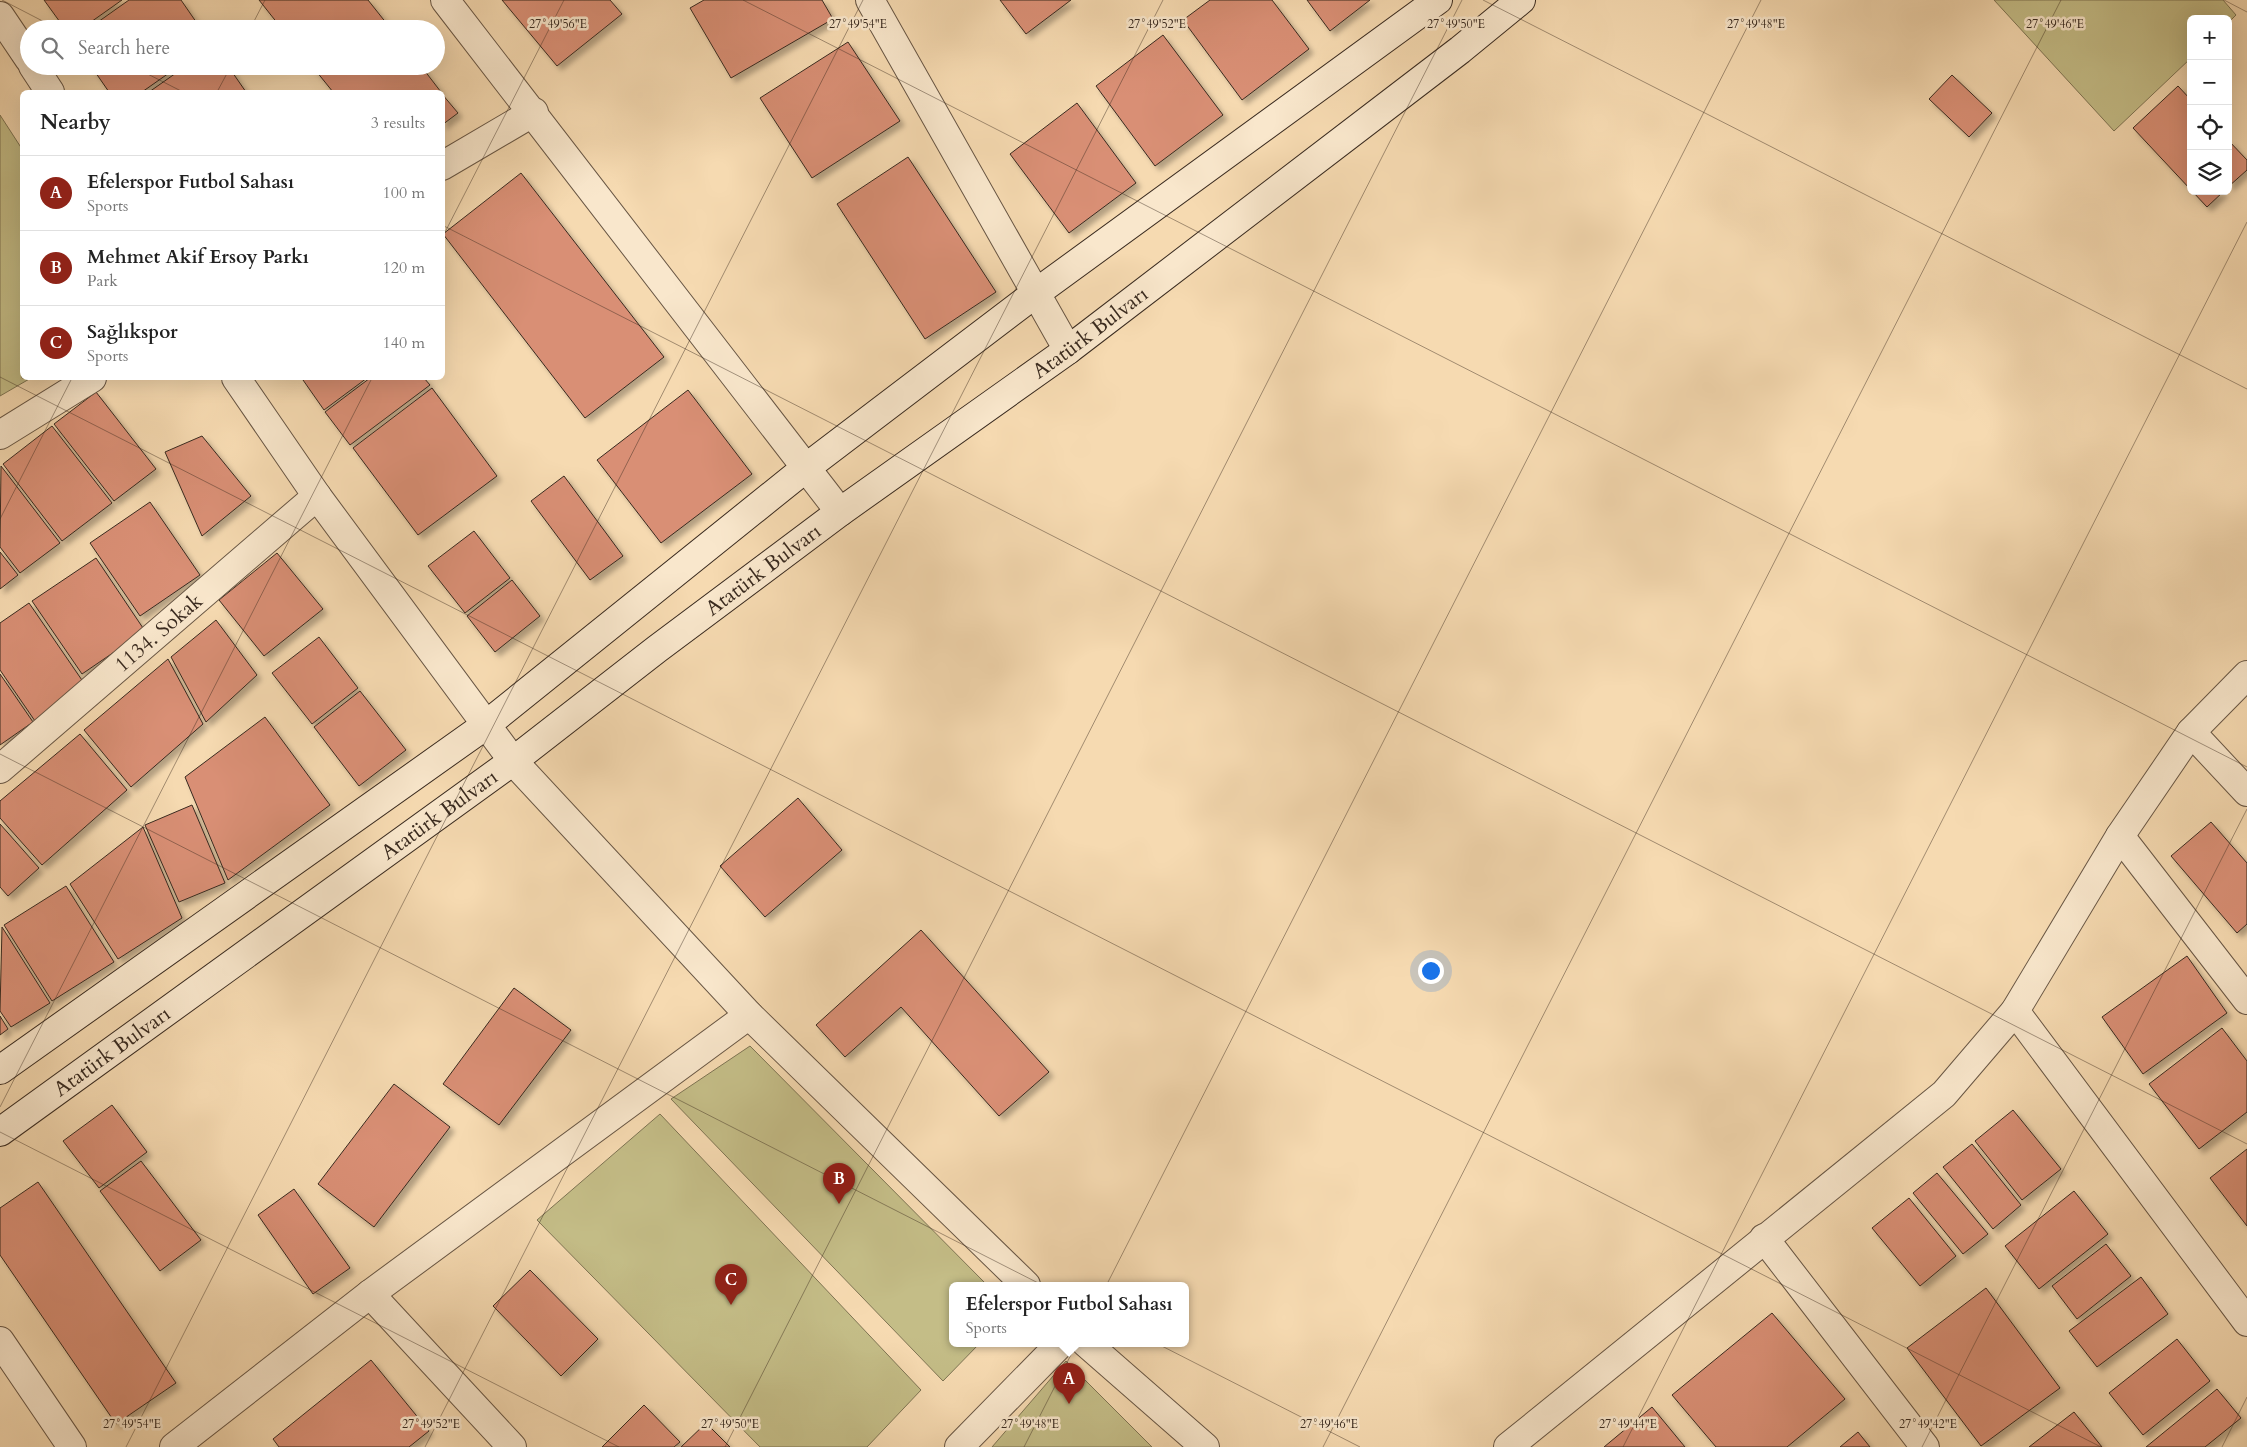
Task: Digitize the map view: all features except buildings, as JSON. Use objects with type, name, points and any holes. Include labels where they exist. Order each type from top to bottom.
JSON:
[{"type":"street","points":[[446,0],[840,512]]},
{"type":"street","points":[[870,0],[1068,350]]},
{"type":"street","points":[[0,1070],[486,725],[807,467],[1036,293],[1438,0]]},
{"type":"street","name":"Atatürk Bulvarı","points":[[0,1132],[513,761],[657,649],[840,512],[1068,350],[1460,50],[1521,0]]},
{"type":"street","points":[[0,16],[20,46]]},
{"type":"street","points":[[39,75],[49,90]]},
{"type":"street","points":[[445,164],[534,112]]},
{"type":"street","points":[[0,435],[89,380]]},
{"type":"street","points":[[237,380],[317,496],[513,761],[749,1015],[1023,1282]]},
{"type":"street","name":"1134. Sokak","points":[[0,769],[317,496]]},
{"type":"street","points":[[1508,1447],[1944,1094],[2015,1011],[2120,836],[2191,732],[2247,675]]},
{"type":"street","points":[[2191,732],[2247,792]]},
{"type":"street","points":[[2120,836],[2247,1000]]},
{"type":"street","points":[[2015,1011],[2247,1322]]},
{"type":"street","points":[[174,1447],[370,1294],[749,1015]]},
{"type":"street","points":[[1764,1238],[1925,1447]]},
{"type":"street","points":[[370,1294],[512,1447]]},
{"type":"street","points":[[0,1341],[72,1447]]},
{"type":"street","points":[[958,1447],[1057,1347]]},
{"type":"street","points":[[1091,1347],[1205,1447]]},
{"type":"shaded area","points":[[1994,0],[2223,0],[2236,15],[2232,19],[2232,15],[2187,15],[2187,62],[2114,131]]},
{"type":"shaded area","points":[[0,115],[20,146],[20,380],[28,380],[0,396]]},
{"type":"shaded area","points":[[750,1046],[984,1282],[949,1282],[949,1347],[976,1347],[943,1381],[671,1099]]},
{"type":"shaded area","points":[[660,1114],[921,1390],[867,1447],[760,1447],[537,1220]]},
{"type":"shaded area","points":[[1066,1361],[1152,1447],[992,1447]]},
{"type":"place","name":"Mehmet Akif Ersoy Parkı","points":[[839,1204]]},
{"type":"place","name":"Sağlıkspor","points":[[731,1305]]},
{"type":"place","name":"Efelerspor Futbol Sahası","points":[[1069,1404]]}]
